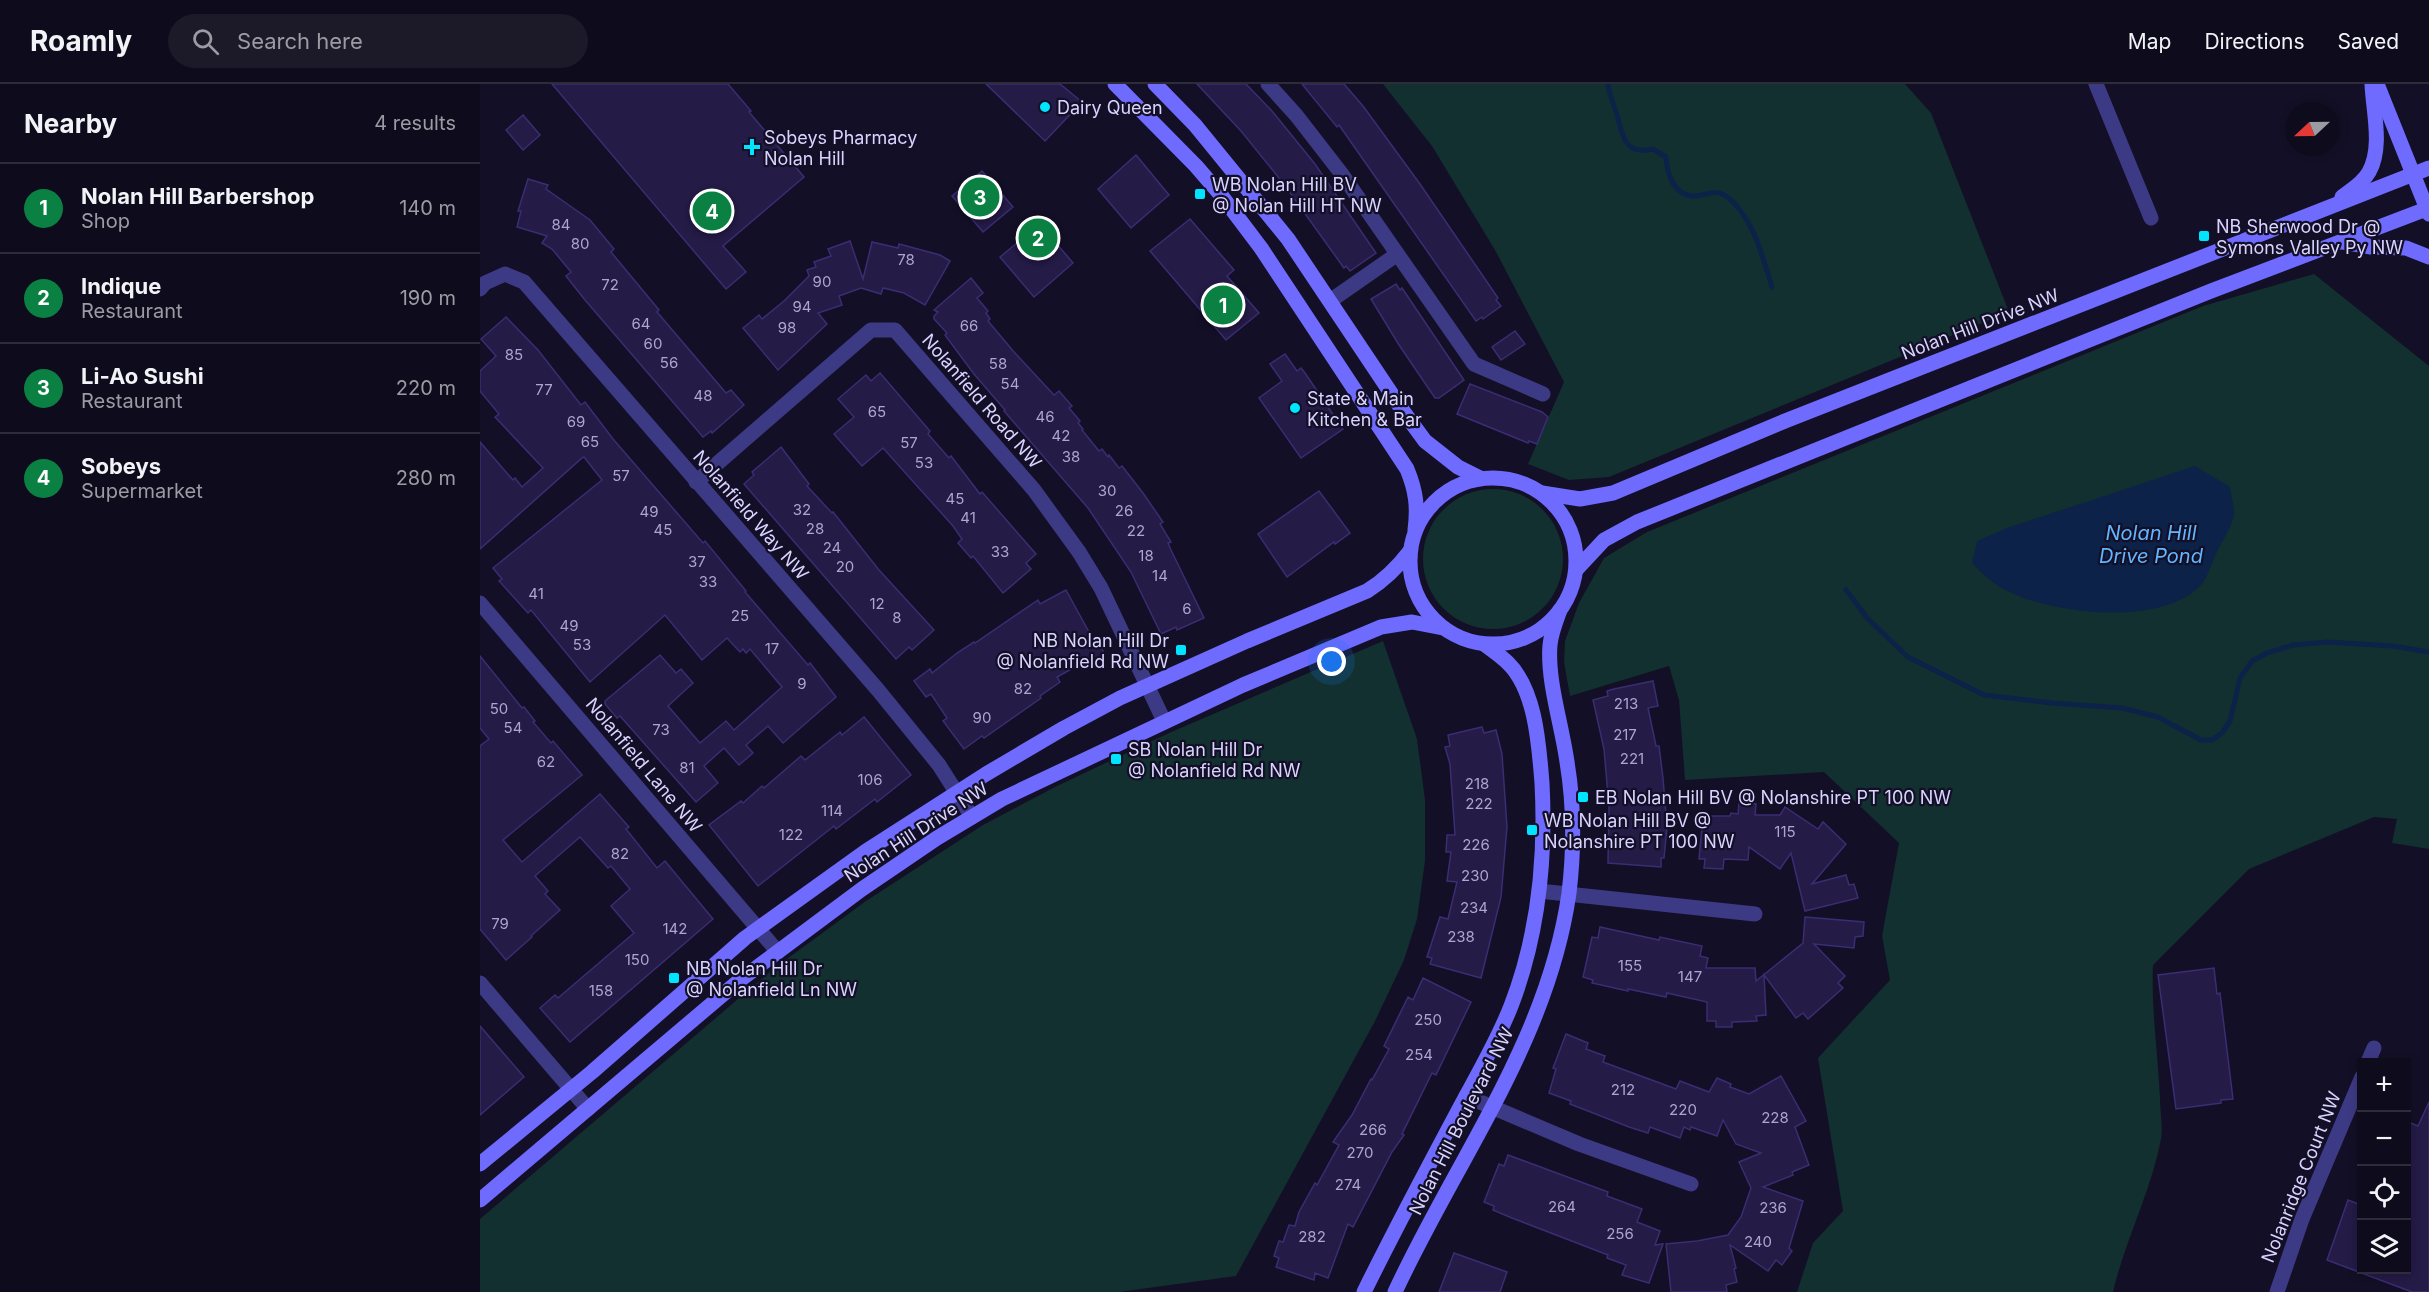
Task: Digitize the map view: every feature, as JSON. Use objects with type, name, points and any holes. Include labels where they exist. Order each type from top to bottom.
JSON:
[{"type":"street","points":[[1114,84],[1196,166],[1221,195],[1274,267],[1407,469],[1415,488],[1418,507],[1410,551],[1410,573],[1416,594],[1428,613],[1443,628],[1462,638],[1484,644],[1505,643],[1526,637],[1545,626],[1560,610],[1570,591],[1576,570],[1575,548],[1569,527],[1558,508],[1542,494],[1523,483],[1502,478],[1480,478],[1459,484],[1440,495],[1425,511],[1415,530]]},
{"type":"street","points":[[1155,84],[1196,125],[1288,239],[1425,441],[1458,467],[1480,478]]},
{"type":"street","points":[[1268,84],[1296,115],[1341,173],[1474,364],[1543,394]]},
{"type":"street","points":[[2096,84],[2151,218]]},
{"type":"street","points":[[2330,207],[2363,180],[2370,171],[2376,141],[2372,84]]},
{"type":"street","points":[[1576,570],[1604,540],[1637,522],[2139,320],[2428,210],[2376,84]]},
{"type":"street","name":"Nolan Hill Drive NW","points":[[1542,494],[1580,499],[1613,493],[1785,421],[2429,168]]},
{"type":"street","points":[[2343,242],[2370,247],[2406,248],[2429,257]]},
{"type":"street","points":[[1330,301],[1396,255]]},
{"type":"street","name":"Nolanfield Way NW","points":[[480,289],[485,283],[505,274],[524,282],[878,690],[939,765],[972,817]]},
{"type":"street","name":"Nolanfield Road NW","points":[[696,482],[871,330],[895,330],[1034,490],[1079,552],[1101,588],[1164,721]]},
{"type":"street","name":"Nolan Hill Drive NW","points":[[480,1164],[758,928],[866,851],[1064,728],[1148,686],[1247,641],[1367,591],[1382,582],[1395,570],[1410,551]]},
{"type":"street","name":"Nolanfield Lane NW","points":[[480,603],[778,952]]},
{"type":"street","name":"Nolan Hill Boulevard NW","points":[[1395,1292],[1511,1073],[1550,977],[1569,894],[1572,808],[1568,763],[1550,661],[1550,643],[1560,610]]},
{"type":"street","name":"Nolan Hill Drive NW","points":[[480,1200],[740,981],[862,889],[972,817],[1012,794],[1164,721],[1381,627],[1412,622],[1443,628]]},
{"type":"street","name":"Nolan Hill Boulevard NW","points":[[1364,1292],[1511,1006],[1533,924],[1539,891],[1544,827],[1535,724],[1526,693],[1517,675],[1509,664],[1484,644]]},
{"type":"street","points":[[1539,891],[1755,914]]},
{"type":"street","points":[[480,983],[588,1109]]},
{"type":"street","points":[[2370,1058],[2374,1048]]},
{"type":"street","name":"Nolanridge Court NW","points":[[2277,1292],[2302,1220],[2357,1087]]},
{"type":"street","points":[[1466,1096],[1579,1144],[1691,1184]]},
{"type":"green space","points":[[1383,84],[1905,84],[1931,113],[2009,312],[1609,477],[1569,480],[1528,464],[1564,382],[1495,250],[1432,146]]},
{"type":"green space","points":[[2314,274],[2429,366],[2429,849],[2392,843],[2397,819],[2374,817],[2249,869],[2153,965],[2161,1139],[2157,1159],[2113,1292],[1797,1292],[1813,1243],[1843,1211],[1818,1058],[1890,980],[1882,936],[1899,843],[1824,772],[1685,780],[1679,700],[1669,666],[1570,696],[1564,662],[1565,641],[1579,603],[1604,558],[1647,532],[2203,306]]},
{"type":"green space","points":[[1493,489],[1520,494],[1542,510],[1558,532],[1563,559],[1558,586],[1542,608],[1520,624],[1493,629],[1466,624],[1444,608],[1428,586],[1423,559],[1428,532],[1444,510],[1466,494]]},
{"type":"green space","points":[[1383,641],[1417,739],[1425,800],[1425,861],[1417,919],[1404,960],[1375,1021],[1236,1276],[1119,1292],[480,1292],[480,1219],[772,970],[866,901],[983,825],[1057,786],[1169,733]]},
{"type":"water","name":"Nolan Hill Drive Pond","points":[[2195,466],[2230,487],[2234,514],[2230,528],[2203,582],[2184,598],[2163,607],[2138,611],[2085,611],[2059,607],[2036,602],[2003,589],[1972,563],[1977,541],[2007,528]]},
{"type":"building","points":[[552,84],[728,84],[804,177],[723,246],[746,272],[726,289]]},
{"type":"building","points":[[986,84],[1060,84],[1082,102],[1045,141]]},
{"type":"building","points":[[1197,84],[1246,84],[1272,111],[1315,164],[1376,253],[1350,271],[1346,266],[1344,268],[1283,183],[1241,131]]},
{"type":"building","points":[[1302,84],[1344,84],[1363,106],[1420,184],[1498,298],[1496,300],[1501,306],[1483,319],[1482,317],[1476,321],[1339,125],[1337,127]]},
{"type":"building","points":[[523,115],[540,135],[523,150],[506,130]]},
{"type":"building","points":[[1136,155],[1169,195],[1131,228],[1098,189]]},
{"type":"building","points":[[982,171],[1013,207],[983,232],[952,196]]},
{"type":"building","points":[[528,179],[548,185],[546,189],[590,220],[614,249],[611,252],[659,310],[657,312],[726,393],[731,390],[744,405],[712,433],[711,431],[703,437],[585,300],[566,276],[571,272],[552,249],[542,243],[547,236],[517,227],[521,211],[518,211]]},
{"type":"building","points":[[1190,219],[1234,270],[1227,276],[1259,313],[1226,340],[1150,251]]},
{"type":"building","points":[[1040,224],[1073,263],[1034,297],[1000,257]]},
{"type":"building","points":[[850,241],[863,279],[872,242],[898,248],[899,244],[940,255],[950,261],[925,305],[904,293],[883,288],[881,294],[861,288],[839,296],[842,305],[818,313],[827,324],[778,370],[743,328],[759,315],[762,319],[784,301],[809,276],[807,270],[816,267],[814,262],[831,256],[828,249]]},
{"type":"building","points":[[971,278],[983,293],[977,298],[988,311],[986,313],[990,319],[988,321],[1054,395],[1059,391],[1072,406],[1069,408],[1080,421],[1078,423],[1082,430],[1099,451],[1102,449],[1119,468],[1122,466],[1163,522],[1160,524],[1171,542],[1168,543],[1204,618],[1177,630],[1176,627],[1161,634],[1131,572],[1088,508],[1004,411],[945,335],[947,333],[934,319],[938,312],[934,310]]},
{"type":"building","points":[[1396,284],[1400,290],[1402,288],[1464,380],[1439,398],[1435,398],[1371,299]]},
{"type":"building","points":[[506,317],[538,350],[581,405],[585,402],[613,439],[703,543],[705,541],[745,592],[808,665],[810,663],[836,697],[783,743],[768,726],[746,745],[753,753],[739,765],[724,748],[704,766],[718,783],[696,802],[620,716],[617,718],[605,701],[660,655],[676,673],[681,669],[693,683],[668,706],[700,743],[726,721],[734,730],[782,687],[750,649],[746,653],[743,649],[740,652],[727,638],[702,660],[665,615],[590,682],[531,610],[528,613],[499,581],[502,579],[493,568],[602,480],[584,457],[582,458],[480,549],[480,442],[513,480],[515,478],[522,487],[543,468],[495,417],[499,414],[480,391],[480,371],[496,356],[481,339]]},
{"type":"building","points":[[1515,331],[1525,344],[1501,360],[1492,347]]},
{"type":"building","points":[[1285,354],[1297,371],[1301,368],[1305,373],[1343,429],[1301,458],[1259,398],[1282,381],[1270,364]]},
{"type":"building","points":[[880,373],[930,431],[928,434],[949,458],[951,456],[980,494],[982,492],[1036,554],[1026,563],[1031,569],[1003,593],[973,556],[971,558],[958,543],[962,539],[953,526],[883,448],[862,466],[834,434],[854,417],[838,399],[866,375],[871,381]]},
{"type":"building","points":[[1470,384],[1542,412],[1548,417],[1537,444],[1529,441],[1528,443],[1457,414]]},
{"type":"building","points":[[781,447],[809,484],[807,486],[833,512],[879,570],[934,630],[912,650],[909,647],[896,659],[744,484],[754,475],[752,472]]},
{"type":"building","points":[[1319,491],[1350,533],[1287,577],[1258,534]]},
{"type":"building","points":[[1066,590],[1094,641],[1097,640],[1105,655],[1086,666],[1084,662],[1057,677],[1060,682],[1040,696],[1041,698],[984,738],[982,736],[964,749],[943,721],[947,718],[931,694],[926,697],[914,681],[930,669],[932,673],[957,653],[1038,600],[1040,604]]},
{"type":"building","points":[[480,656],[522,708],[524,707],[535,721],[533,722],[551,743],[553,741],[582,775],[503,840],[522,862],[600,794],[629,827],[626,829],[657,868],[665,861],[713,919],[570,1042],[540,1008],[555,995],[558,998],[634,933],[611,906],[630,889],[611,866],[608,868],[580,837],[535,876],[548,891],[545,894],[560,910],[532,937],[506,960],[480,929],[480,746],[489,739],[480,728]]},
{"type":"building","points":[[1653,681],[1658,706],[1648,708],[1656,746],[1659,746],[1663,778],[1667,827],[1664,858],[1661,858],[1661,867],[1608,863],[1609,807],[1604,749],[1593,700],[1608,696],[1607,691]]},
{"type":"building","points":[[864,717],[911,775],[877,802],[875,799],[836,829],[834,826],[758,886],[709,825],[741,801],[743,803],[762,786],[764,788],[801,756],[805,760],[840,732],[842,735]]},
{"type":"building","points":[[1482,727],[1484,733],[1496,730],[1502,754],[1507,827],[1501,897],[1481,978],[1430,964],[1432,958],[1427,957],[1440,917],[1448,919],[1457,882],[1447,881],[1451,852],[1446,852],[1447,835],[1455,835],[1450,764],[1445,747],[1450,746],[1448,735]]},
{"type":"building","points":[[1739,802],[1756,804],[1755,815],[1780,815],[1785,807],[1818,829],[1823,822],[1846,844],[1812,884],[1846,875],[1849,885],[1854,884],[1858,898],[1805,911],[1791,853],[1780,869],[1749,847],[1748,860],[1724,859],[1723,869],[1704,868],[1705,859],[1699,859],[1703,816],[1738,814]]},
{"type":"building","points":[[1805,917],[1864,922],[1863,936],[1855,937],[1854,948],[1814,944],[1845,976],[1838,983],[1843,988],[1808,1019],[1803,1013],[1796,1018],[1764,975],[1766,1015],[1756,1016],[1757,1021],[1732,1022],[1732,1027],[1716,1027],[1716,1021],[1707,1021],[1707,1002],[1667,993],[1666,997],[1628,989],[1628,991],[1592,983],[1593,980],[1583,977],[1592,937],[1598,938],[1600,927],[1659,940],[1660,937],[1702,946],[1700,956],[1708,958],[1706,968],[1755,968],[1756,981],[1803,943]]},
{"type":"building","points":[[2214,968],[2217,994],[2220,993],[2233,1099],[2221,1100],[2221,1103],[2176,1109],[2158,975]]},
{"type":"building","points":[[1423,978],[1471,1002],[1436,1075],[1432,1073],[1402,1134],[1404,1135],[1392,1152],[1353,1227],[1348,1224],[1328,1278],[1315,1273],[1314,1280],[1276,1267],[1279,1258],[1274,1256],[1279,1241],[1283,1242],[1289,1225],[1295,1226],[1299,1212],[1339,1145],[1333,1142],[1372,1080],[1389,1049],[1384,1046],[1408,997],[1413,1000]]},
{"type":"building","points":[[480,1026],[524,1077],[480,1115]]},
{"type":"building","points":[[1566,1034],[1588,1043],[1586,1049],[1605,1056],[1603,1062],[1676,1089],[1680,1081],[1709,1092],[1717,1078],[1731,1084],[1730,1087],[1749,1094],[1781,1076],[1806,1121],[1795,1127],[1809,1165],[1792,1172],[1793,1175],[1763,1187],[1803,1201],[1789,1248],[1792,1251],[1782,1265],[1776,1260],[1768,1271],[1730,1245],[1737,1282],[1726,1285],[1727,1292],[1671,1292],[1666,1244],[1728,1235],[1741,1217],[1751,1188],[1739,1162],[1761,1153],[1736,1144],[1723,1120],[1717,1136],[1691,1127],[1690,1130],[1684,1127],[1680,1138],[1650,1127],[1648,1133],[1629,1127],[1570,1104],[1571,1101],[1549,1093],[1556,1069],[1553,1068]]},
{"type":"building","points":[[2429,1102],[2429,1292],[2412,1292],[2364,1274],[2411,1274],[2411,1123],[2418,1126]]},
{"type":"building","points":[[1508,1155],[1608,1192],[1607,1196],[1642,1209],[1637,1222],[1660,1231],[1655,1245],[1663,1244],[1649,1283],[1622,1275],[1626,1265],[1607,1258],[1608,1255],[1493,1210],[1494,1206],[1484,1202],[1499,1164],[1504,1166]]},
{"type":"building","points":[[2348,1200],[2357,1203],[2357,1271],[2327,1260]]},
{"type":"building","points":[[1454,1253],[1507,1272],[1500,1292],[1439,1292]]},
{"type":"waterway","points":[[1608,84],[1623,135],[1630,146],[1635,149],[1653,149],[1666,157],[1672,182],[1685,194],[1698,196],[1720,193],[1739,209],[1757,240],[1772,287]]},
{"type":"waterway","points":[[1846,590],[1868,619],[1908,657],[1984,695],[2122,708],[2158,717],[2201,740],[2212,740],[2222,733],[2230,721],[2240,678],[2252,661],[2267,653],[2293,645],[2327,642],[2393,646],[2429,652]]},
{"type":"place","name":"Dairy Queen","points":[[1045,107]]},
{"type":"place","name":"Sobeys Pharmacy Nolan Hill","points":[[752,147]]},
{"type":"place","name":"WB Nolan Hill BV @ Nolan Hill HT NW","points":[[1200,194]]},
{"type":"place","name":"Li-Ao Sushi","points":[[980,197]]},
{"type":"place","name":"Sobeys","points":[[712,211]]},
{"type":"place","name":"NB Sherwood Dr @ Symons Valley Py NW","points":[[2204,236]]},
{"type":"place","name":"Indique","points":[[1038,238]]},
{"type":"place","name":"Nolan Hill Barbershop","points":[[1223,305]]},
{"type":"place","name":"State & Main Kitchen & Bar","points":[[1295,408]]},
{"type":"place","name":"NB Nolan Hill Dr @ Nolanfield Rd NW","points":[[1181,650]]},
{"type":"place","name":"SB Nolan Hill Dr @ Nolanfield Rd NW","points":[[1116,759]]},
{"type":"place","name":"EB Nolan Hill BV @ Nolanshire PT 100 NW","points":[[1583,797]]},
{"type":"place","name":"WB Nolan Hill BV @ Nolanshire PT 100 NW","points":[[1532,830]]},
{"type":"place","name":"NB Nolan Hill Dr @ Nolanfield Ln NW","points":[[674,978]]}]
